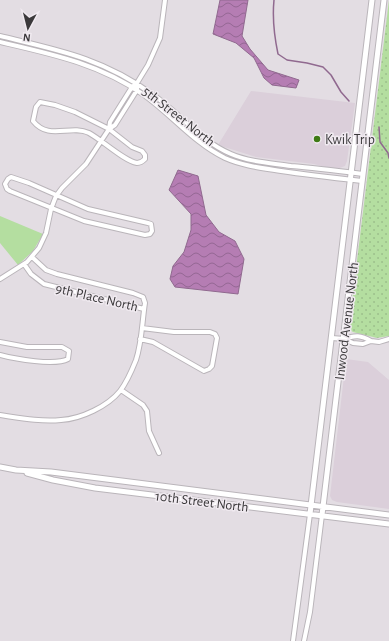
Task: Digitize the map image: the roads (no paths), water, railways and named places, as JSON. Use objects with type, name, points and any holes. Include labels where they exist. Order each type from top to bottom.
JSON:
[{"type":"main road","name":"Inwood Avenue North","points":[[310,514],[372,0]]},
{"type":"main road","name":"Inwood Avenue North","points":[[322,515],[384,0]]},
{"type":"main road","name":"10th Street North","points":[[0,467],[53,480],[95,488],[389,524]]},
{"type":"main road","name":"10th Street North","points":[[16,470],[51,472],[389,515]]},
{"type":"street","points":[[109,129],[110,122],[148,65],[160,38],[165,0]]},
{"type":"street","name":"5th Street North","points":[[0,36],[56,49],[83,57],[110,68],[137,83],[163,102],[206,139],[231,154],[248,160],[363,174]]},
{"type":"street","name":"5th Street North","points":[[0,42],[82,63],[106,73],[137,90],[162,108],[203,145],[229,159],[253,167],[362,182]]},
{"type":"street","points":[[0,279],[24,264],[39,248],[46,233],[51,209],[56,196],[86,164],[109,129],[115,125],[137,90],[137,83]]},
{"type":"street","points":[[40,102],[44,102],[75,112],[109,129],[132,147],[142,151],[145,155],[145,159],[138,163],[131,161],[101,140],[83,130],[48,131],[33,121],[36,106],[40,102]]},
{"type":"street","points":[[13,178],[92,210],[151,224],[152,231],[150,234],[145,235],[106,227],[51,209],[7,189],[6,181],[13,178]]},
{"type":"street","name":"9th Place North","points":[[24,264],[31,274],[44,284],[144,309],[144,300],[140,294],[57,274],[46,270],[32,257]]},
{"type":"street","points":[[0,415],[44,420],[62,420],[77,418],[106,403],[121,390],[136,359],[144,309]]},
{"type":"street","points":[[140,339],[160,346],[204,371],[209,370],[212,366],[217,338],[215,334],[210,332],[174,332],[142,328]]},
{"type":"street","points":[[344,339],[354,336],[364,337],[371,341],[379,342],[389,339]]},
{"type":"street","points":[[332,338],[344,339],[353,343],[363,344],[371,341]]},
{"type":"street","points":[[0,342],[27,347],[62,347],[68,351],[69,354],[68,359],[64,361],[20,359],[0,355]]},
{"type":"street","points":[[121,390],[143,405],[147,411],[149,431],[159,453]]},
{"type":"street","name":"Inwood Avenue North","points":[[293,641],[310,514]]},
{"type":"street","name":"Inwood Avenue North","points":[[304,641],[310,612],[322,515]]},
{"type":"water","points":[[220,0],[248,0],[242,36],[250,49],[268,70],[299,80],[296,88],[272,85],[264,78],[254,58],[236,43],[213,34]]},
{"type":"water","points":[[178,170],[198,176],[206,215],[219,232],[235,241],[244,259],[238,294],[175,287],[170,279],[173,266],[184,252],[191,230],[191,214],[169,190]]},
{"type":"waterway","points":[[274,0],[273,14],[275,40],[278,54],[287,60],[323,67],[331,75],[341,92],[349,101]]},
{"type":"waterway","points":[[379,127],[380,142],[388,153],[389,158]]},
{"type":"place","name":"Kwik Trip","points":[[317,139]]}]
